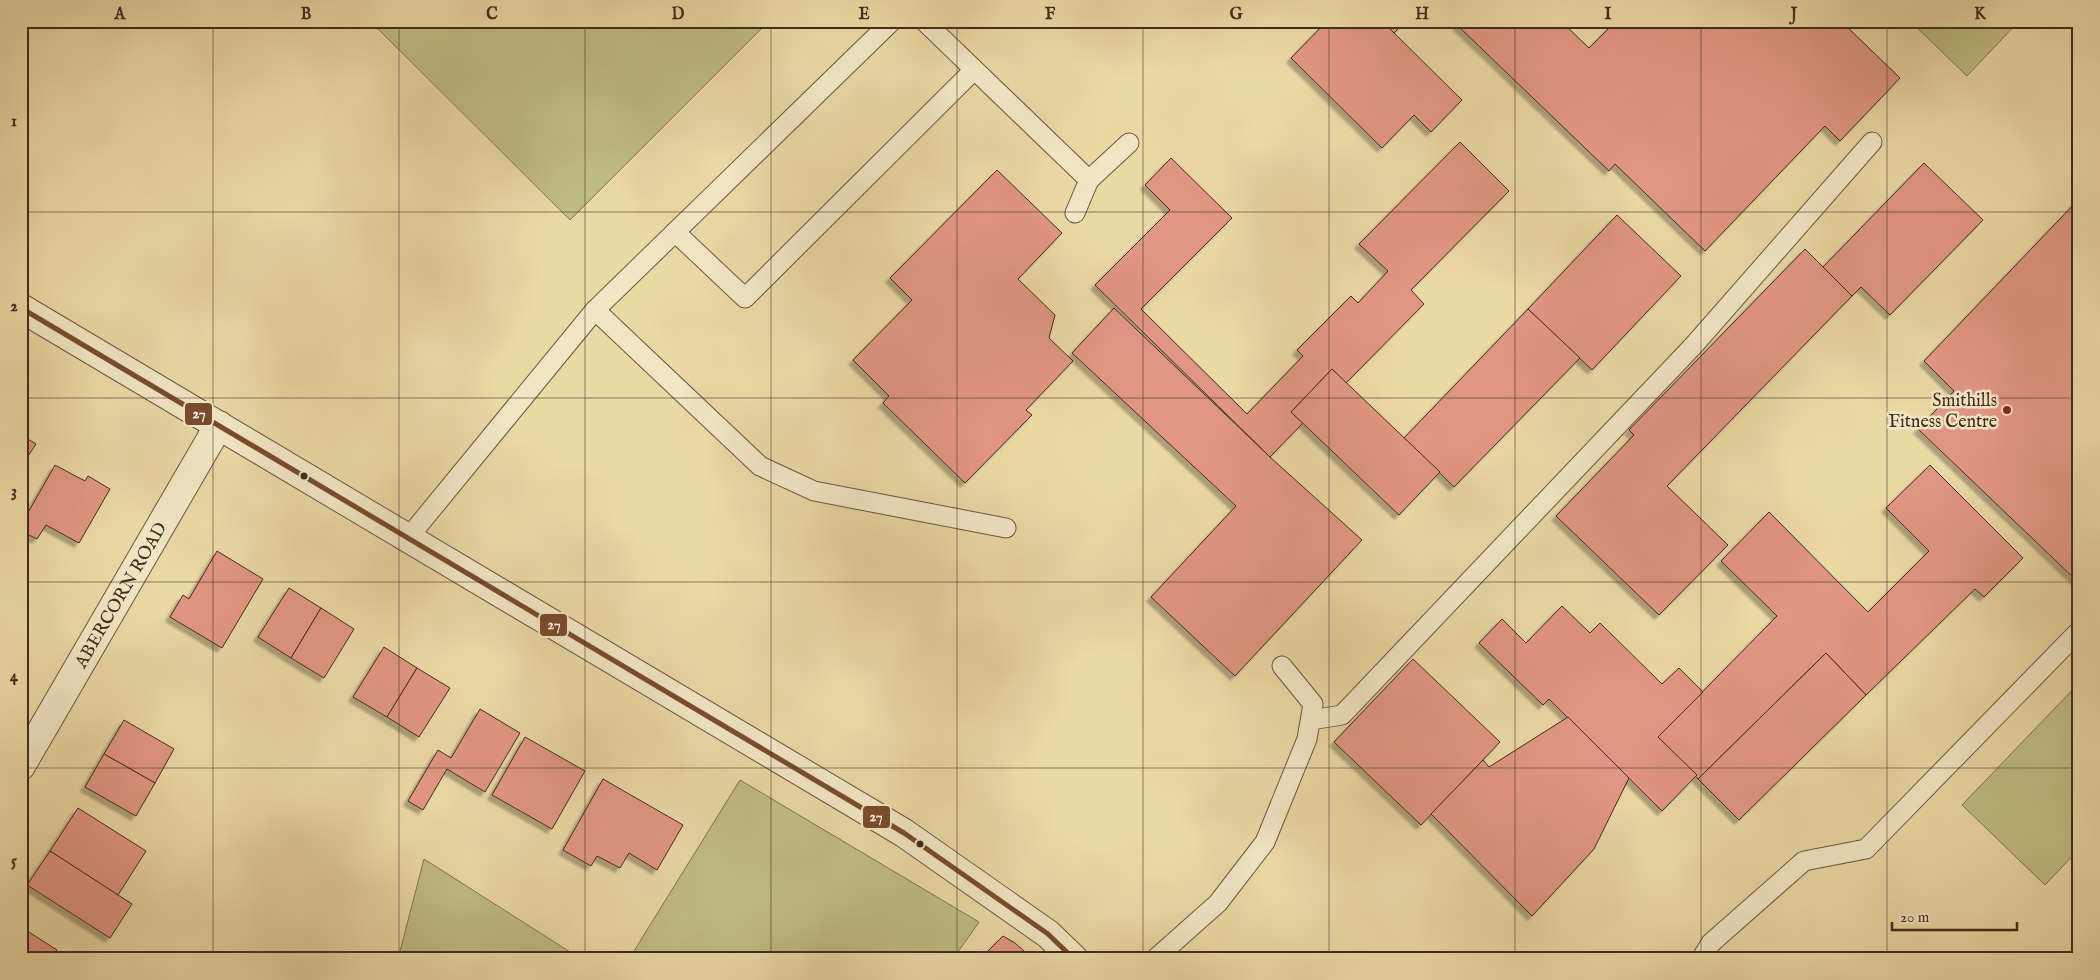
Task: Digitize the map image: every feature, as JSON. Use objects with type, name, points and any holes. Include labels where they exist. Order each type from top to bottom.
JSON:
[{"type":"street","points":[[21,308],[904,833],[1048,934],[1074,959]]},
{"type":"street","name":"ABERCORN ROAD","points":[[21,766],[218,425]]},
{"type":"lane","points":[[408,538],[595,310],[892,21]]},
{"type":"lane","points":[[924,21],[1089,180]]},
{"type":"lane","points":[[675,232],[745,298],[974,70]]},
{"type":"lane","points":[[1311,720],[1342,715],[1349,708],[1694,346],[1872,142]]},
{"type":"lane","points":[[1076,213],[1089,180],[1129,143]]},
{"type":"lane","points":[[595,310],[760,466],[814,491],[1006,528]]},
{"type":"lane","points":[[1701,959],[1712,943],[1804,861],[1866,849],[2079,631]]},
{"type":"lane","points":[[1154,959],[1218,902],[1265,842],[1308,739],[1313,704],[1282,666]]},
{"type":"shaded area","points":[[370,21],[769,21],[570,220]]},
{"type":"shaded area","points":[[1910,21],[2019,21],[1967,76]]},
{"type":"shaded area","points":[[2079,683],[2079,849],[2045,885],[1962,805]]},
{"type":"shaded area","points":[[740,780],[979,922],[953,959],[629,959]]},
{"type":"shaded area","points":[[424,859],[581,959],[398,959]]},
{"type":"building","points":[[1327,21],[1382,21],[1462,100],[1431,132],[1414,115],[1382,148],[1291,58]]},
{"type":"building","points":[[1382,21],[1406,21],[1394,33]]},
{"type":"building","points":[[1460,21],[1561,21],[1589,48],[1616,21],[1841,21],[1900,78],[1840,141],[1825,126],[1705,251],[1615,164],[1609,171],[1457,25]]},
{"type":"building","points":[[1460,142],[1509,191],[1411,290],[1424,304],[1346,383],[1332,369],[1291,412],[1303,423],[1270,457],[1095,285],[1170,210],[1145,185],[1171,158],[1232,218],[1141,309],[1247,414],[1303,356],[1297,350],[1351,296],[1358,303],[1388,271],[1359,244]]},
{"type":"building","points":[[1924,163],[1983,220],[1890,315],[1861,287],[1852,296],[1823,267]]},
{"type":"building","points":[[997,170],[1062,233],[1018,279],[1055,315],[1049,338],[1073,361],[1026,410],[1032,415],[965,483],[883,403],[889,396],[853,360],[912,300],[890,278]]},
{"type":"building","name":"Smithills Fitness Centre","points":[[2079,199],[2079,583],[1918,429],[1954,391],[1924,361]]},
{"type":"building","points":[[1617,215],[1681,276],[1592,370],[1528,309]]},
{"type":"building","points":[[1805,249],[1852,296],[1667,486],[1728,545],[1659,615],[1556,516],[1634,435],[1629,430]]},
{"type":"building","points":[[1114,308],[1270,457],[1362,540],[1235,676],[1151,597],[1236,506],[1072,353]]},
{"type":"building","points":[[1528,309],[1580,358],[1454,487],[1404,438]]},
{"type":"building","points":[[1332,369],[1440,472],[1399,515],[1291,412]]},
{"type":"building","points":[[21,435],[36,444],[21,467]]},
{"type":"building","points":[[55,465],[85,481],[88,476],[110,489],[79,543],[46,525],[37,539],[21,531],[21,525]]},
{"type":"building","points":[[1930,465],[2023,558],[1984,597],[1975,589],[1866,695],[1826,653],[1698,779],[1658,737],[1777,616],[1721,561],[1769,512],[1868,612],[1929,551],[1886,508]]},
{"type":"building","points":[[217,551],[263,579],[222,648],[170,617],[183,595],[189,599]]},
{"type":"building","points":[[289,588],[321,608],[291,658],[258,637]]},
{"type":"building","points":[[1562,606],[1590,633],[1600,623],[1662,684],[1679,668],[1703,692],[1658,737],[1697,775],[1662,811],[1549,699],[1543,705],[1479,643],[1502,619],[1526,643]]},
{"type":"building","points":[[321,608],[354,629],[324,678],[291,658]]},
{"type":"building","points":[[384,647],[417,668],[387,717],[353,697]]},
{"type":"building","points":[[1826,653],[1866,695],[1739,820],[1698,779]]},
{"type":"building","points":[[1413,659],[1500,742],[1421,825],[1334,742]]},
{"type":"building","points":[[417,668],[450,688],[419,737],[387,717]]},
{"type":"building","points":[[480,709],[520,733],[485,792],[447,769],[423,810],[408,801],[438,750],[451,758]]},
{"type":"building","points":[[1568,717],[1629,778],[1594,849],[1532,916],[1431,814],[1483,760],[1489,767]]},
{"type":"building","points":[[124,720],[174,749],[155,783],[104,754]]},
{"type":"building","points":[[525,737],[585,771],[552,829],[492,795]]},
{"type":"building","points":[[104,754],[155,783],[136,816],[85,787]]},
{"type":"building","points":[[603,779],[683,825],[657,870],[629,853],[620,868],[597,856],[591,866],[563,850]]},
{"type":"building","points":[[78,808],[146,851],[118,895],[50,851]]},
{"type":"building","points":[[50,851],[132,904],[110,938],[27,885]]},
{"type":"building","points":[[21,927],[57,950],[52,959],[21,959]]},
{"type":"building","points":[[1003,936],[1015,943],[1033,959],[986,959],[983,956]]},
{"type":"transit line","name":"27","points":[[21,308],[904,833],[1048,934],[1074,959]]},
{"type":"place","name":"Smithills Fitness Centre","points":[[2007,410]]}]
